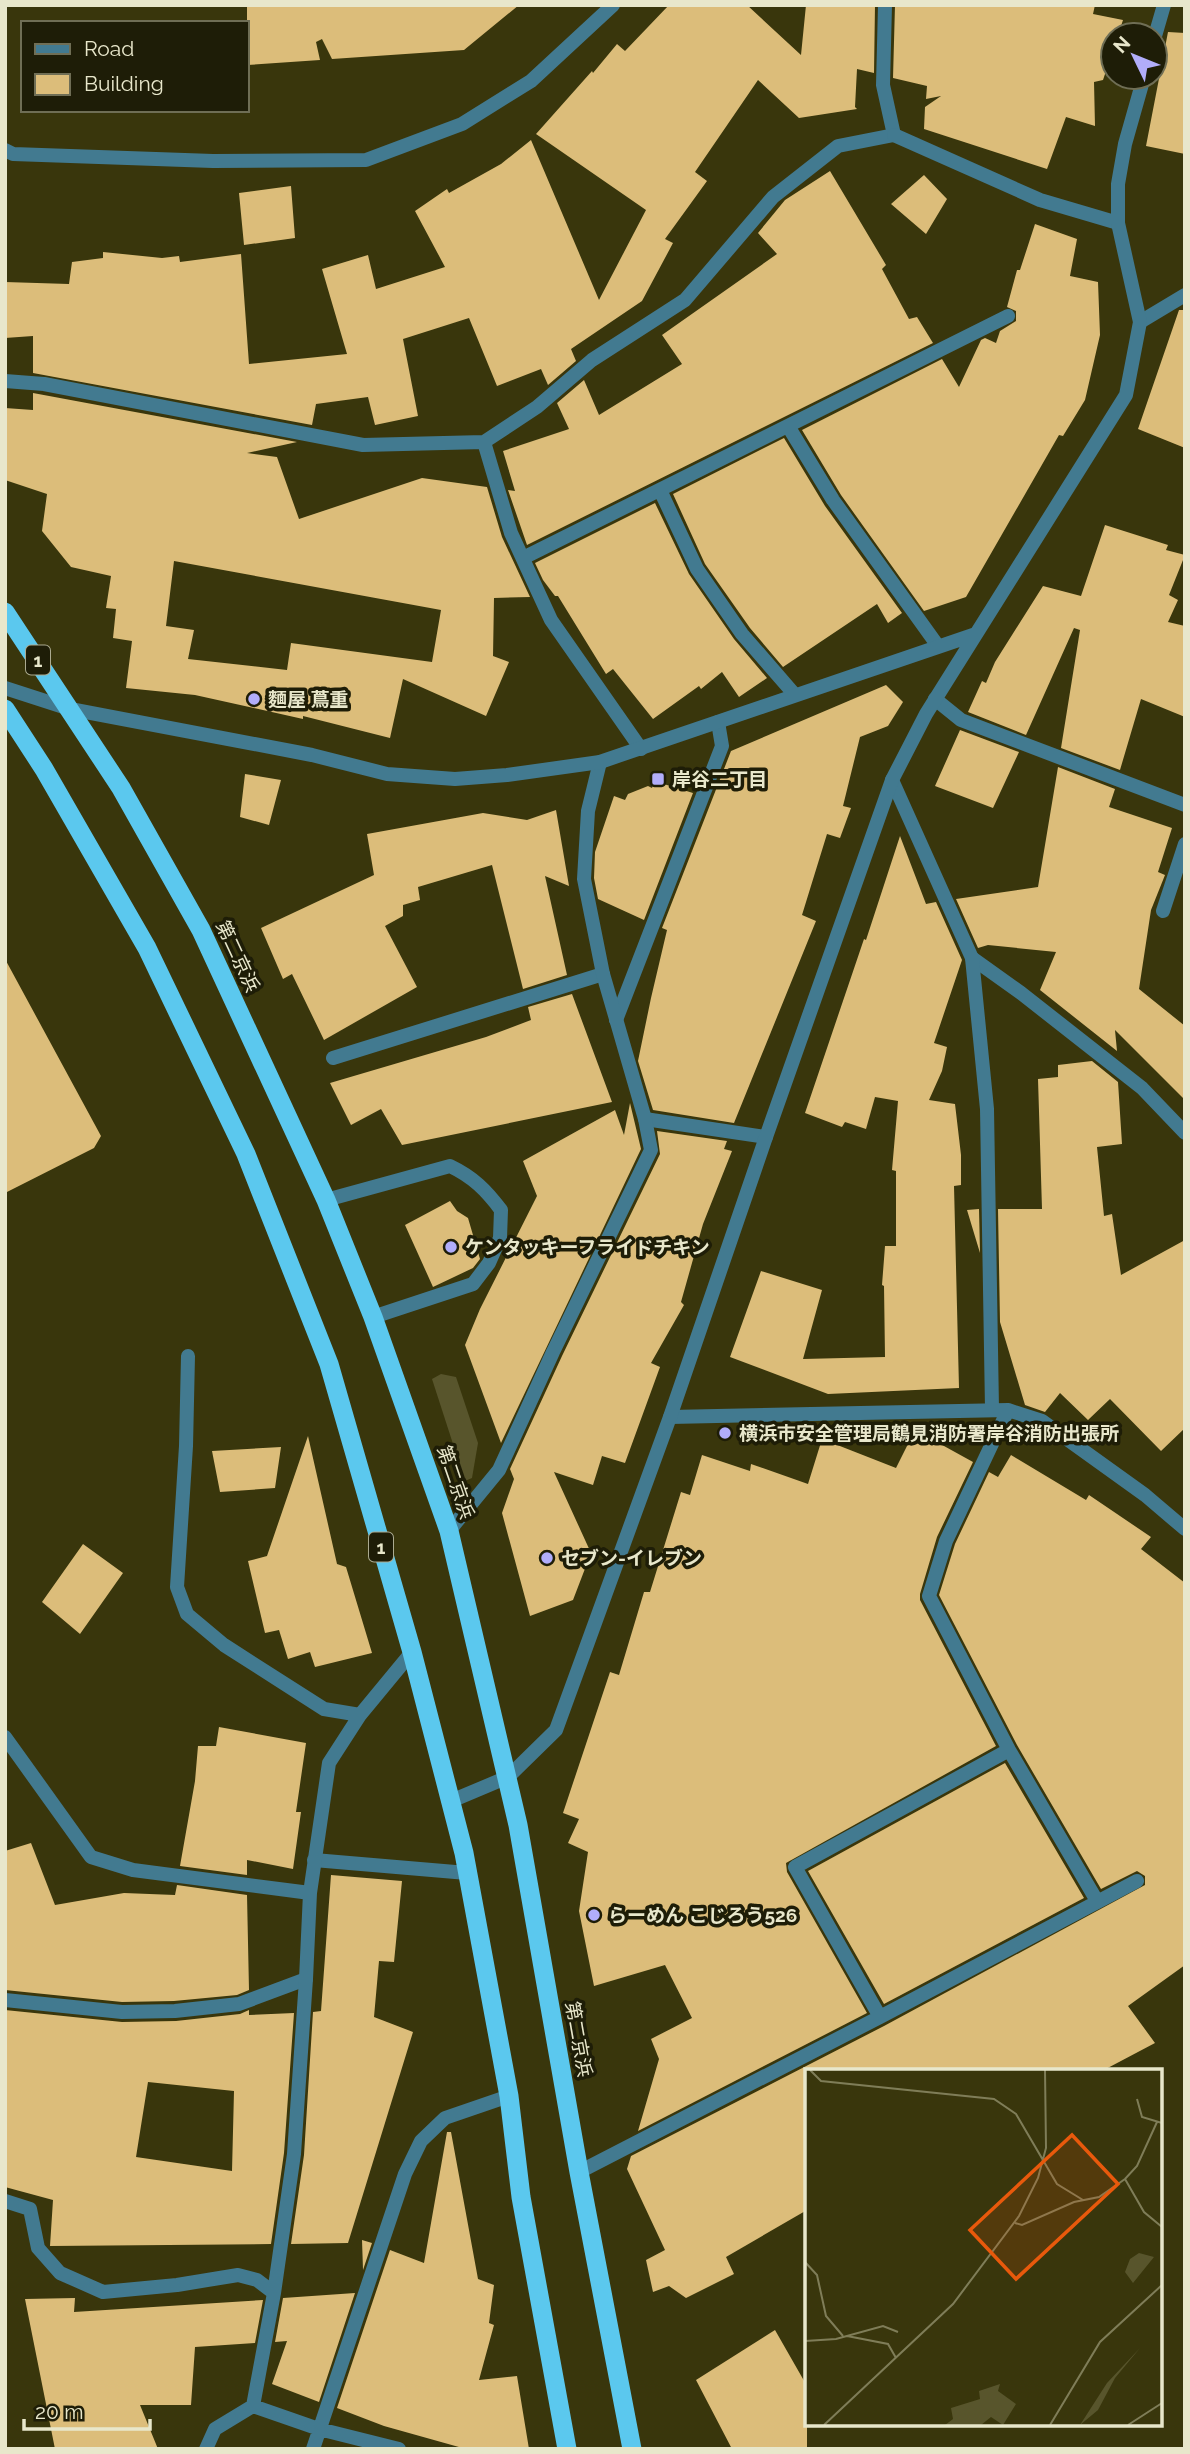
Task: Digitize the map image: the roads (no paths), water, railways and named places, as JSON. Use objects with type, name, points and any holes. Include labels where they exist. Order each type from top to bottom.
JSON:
[{"type":"highway","name":"第二京浜","points":[[5,612],[121,788],[201,930],[326,1200],[373,1317],[449,1531],[508,1777],[632,2449]]},
{"type":"highway","name":"1","points":[[5,709],[44,769],[148,948],[246,1154],[329,1364],[412,1651],[452,1801],[509,2096],[521,2197],[567,2449]]},
{"type":"street","points":[[5,150],[13,154],[200,160],[366,160],[462,124],[531,81],[613,5]]},
{"type":"street","points":[[885,5],[883,85],[894,135]]},
{"type":"street","points":[[452,1801],[508,1777],[556,1730],[670,1418],[892,780],[935,699],[1126,395],[1140,322],[1118,223],[1118,184],[1139,91]]},
{"type":"street","points":[[5,381],[44,384],[363,445],[484,442],[537,407],[592,360],[685,300],[773,197],[838,146],[894,135],[1040,200],[1118,223]]},
{"type":"street","points":[[1140,322],[1185,295]]},
{"type":"street","points":[[523,558],[1008,316]]},
{"type":"street","points":[[788,426],[833,500],[938,646]]},
{"type":"street","points":[[484,442],[511,533],[551,620],[641,749]]},
{"type":"street","points":[[660,490],[697,569],[742,634],[795,695]]},
{"type":"street","points":[[5,688],[70,709],[312,755],[387,774],[455,779],[600,762],[976,634]]},
{"type":"street","points":[[935,699],[961,720],[1185,805]]},
{"type":"street","points":[[616,1020],[722,746],[718,722]]},
{"type":"street","points":[[449,1531],[499,1470],[651,1150],[645,1119],[603,974],[584,879],[588,811],[600,762]]},
{"type":"street","points":[[892,780],[972,958],[987,1109],[992,1409]]},
{"type":"street","points":[[1163,911],[1185,844]]},
{"type":"street","points":[[972,958],[1142,1088],[1185,1133]]},
{"type":"street","points":[[333,1058],[603,974]]},
{"type":"street","points":[[645,1119],[766,1136]]},
{"type":"street","points":[[326,1200],[450,1166],[468,1174],[486,1190],[501,1210],[500,1238],[489,1264],[473,1284],[373,1317]]},
{"type":"street","points":[[188,1356],[186,1446],[177,1587],[187,1614],[224,1645],[324,1709],[360,1715]]},
{"type":"street","points":[[670,1418],[1008,1410],[1042,1421],[1145,1495],[1185,1529]]},
{"type":"street","points":[[1008,1410],[946,1541],[929,1596],[1009,1750],[1097,1901]]},
{"type":"street","points":[[206,2449],[215,2429],[253,2406],[274,2293],[294,2154],[310,1893],[329,1763],[360,1715],[412,1651]]},
{"type":"street","points":[[5,1737],[91,1857],[133,1870],[310,1893]]},
{"type":"street","points":[[880,2017],[795,1867],[1009,1750]]},
{"type":"street","points":[[314,1860],[467,1873]]},
{"type":"street","points":[[579,2172],[1137,1881]]},
{"type":"street","points":[[5,2000],[122,2012],[175,2011],[239,2004],[306,1979]]},
{"type":"street","points":[[313,2449],[405,2174],[421,2141],[445,2118],[509,2096]]},
{"type":"street","points":[[5,2201],[30,2209],[38,2248],[60,2273],[103,2292],[177,2285],[238,2275],[257,2280],[274,2293]]},
{"type":"street","points":[[253,2406],[319,2429],[399,2449]]},
{"type":"place","name":"麵屋 蔦重","points":[[254,699]]},
{"type":"place","name":"岸谷二丁目","points":[[658,779]]},
{"type":"place","name":"ケンタッキーフライドチキン","points":[[451,1247]]},
{"type":"place","name":"横浜市安全管理局鶴見消防署岸谷消防出張所","points":[[725,1433]]},
{"type":"place","name":"セブン-イレブン","points":[[547,1558]]},
{"type":"place","name":"らーめん こじろう526","points":[[594,1915]]}]
